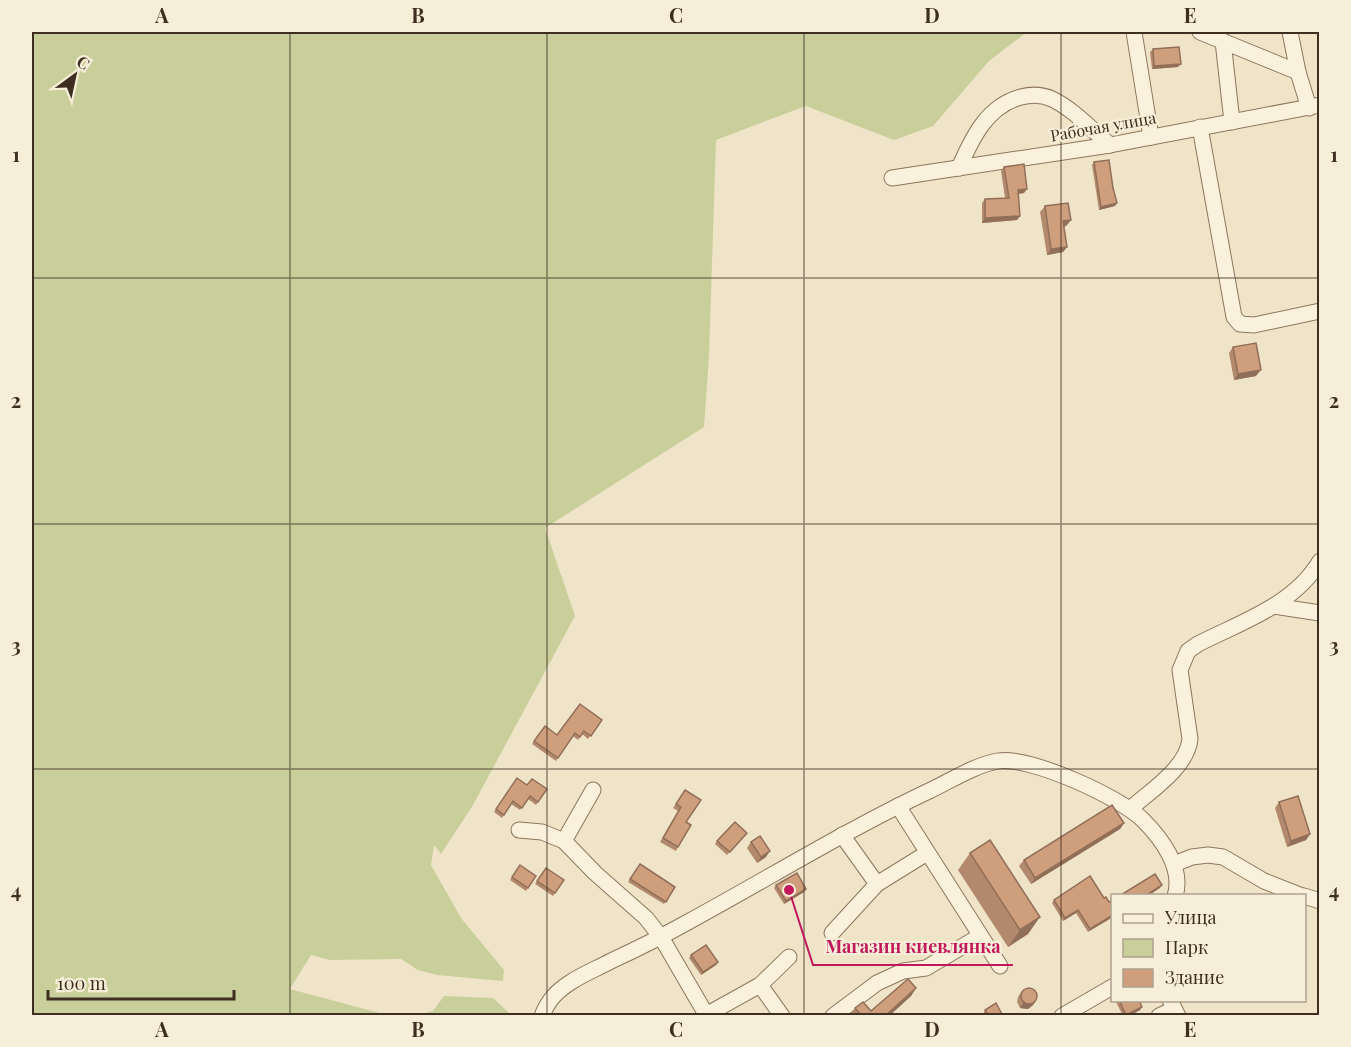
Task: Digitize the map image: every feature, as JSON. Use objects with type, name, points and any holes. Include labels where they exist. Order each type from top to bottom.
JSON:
[{"type":"street","points":[[1134,32],[1151,137]]},
{"type":"street","points":[[1200,32],[1298,72]]},
{"type":"street","points":[[1290,32],[1298,72],[1314,106]]},
{"type":"street","points":[[1223,41],[1232,122]]},
{"type":"street","points":[[959,168],[975,133],[994,111],[1006,102],[1034,94],[1058,102],[1110,145]]},
{"type":"street","name":"Рабочая улица","points":[[892,178],[1110,145],[1314,106]]},
{"type":"street","points":[[1200,127],[1234,316],[1240,324],[1254,325],[1320,311]]},
{"type":"street","points":[[1130,809],[1179,765],[1189,749],[1190,739],[1180,670],[1188,651],[1274,606],[1304,584],[1320,561]]},
{"type":"street","points":[[1274,606],[1320,613]]},
{"type":"street","points":[[542,1016],[546,1004],[573,980],[661,937],[898,806],[983,766],[999,761],[1014,761],[1088,786],[1130,809],[1159,838],[1174,864],[1176,894]]},
{"type":"street","points":[[564,841],[593,790]]},
{"type":"street","points":[[898,806],[1000,966]]},
{"type":"street","points":[[519,830],[542,832],[564,841],[596,873],[632,903],[661,937],[707,1015],[760,985],[789,957]]},
{"type":"street","points":[[843,835],[877,884]]},
{"type":"street","points":[[832,933],[877,884],[927,853]]},
{"type":"street","points":[[1174,864],[1192,857],[1208,855],[1223,857],[1264,881],[1298,894]]},
{"type":"street","points":[[833,1016],[877,982],[903,971],[926,968],[980,936]]},
{"type":"street","points":[[760,985],[782,1016]]},
{"type":"street","points":[[1065,1015],[1111,988]]},
{"type":"street","points":[[1160,1016],[1174,1008]]},
{"type":"green space","points":[[32,32],[1027,32],[989,61],[933,126],[894,140],[806,106],[716,140],[709,356],[704,427],[545,528],[575,616],[473,805],[441,854],[434,845],[431,865],[461,918],[504,970],[503,981],[437,975],[418,970],[401,959],[330,960],[311,955],[290,989],[387,1015],[32,1015]]},
{"type":"green space","points":[[444,996],[493,998],[509,1015],[420,1015],[433,1011]]},
{"type":"building","points":[[1179,47],[1181,64],[1154,66],[1153,49]]},
{"type":"building","points":[[1109,160],[1117,203],[1101,207],[1094,162]]},
{"type":"building","points":[[1024,164],[1027,189],[1018,190],[1020,216],[985,218],[985,199],[1009,198],[1004,167]]},
{"type":"building","points":[[1068,203],[1071,220],[1063,221],[1067,247],[1051,249],[1045,206]]},
{"type":"building","points":[[1256,343],[1261,370],[1238,374],[1233,347]]},
{"type":"building","points":[[580,704],[602,720],[591,736],[584,731],[580,737],[575,733],[558,758],[534,741],[545,726],[557,735]]},
{"type":"building","points":[[517,778],[527,785],[532,779],[547,789],[538,802],[530,796],[522,808],[513,801],[504,815],[496,809]]},
{"type":"building","points":[[685,790],[701,800],[686,822],[691,825],[678,847],[663,838],[681,807],[676,804]]},
{"type":"building","points":[[1298,796],[1310,834],[1291,841],[1279,802]]},
{"type":"building","points":[[1112,805],[1124,823],[1035,878],[1024,860]]},
{"type":"building","points":[[735,822],[747,833],[730,852],[717,841]]},
{"type":"building","points":[[760,836],[770,851],[761,857],[751,842]]},
{"type":"building","points":[[990,840],[1040,917],[1020,930],[970,853]]},
{"type":"building","points":[[640,864],[675,887],[666,902],[630,879]]},
{"type":"building","points":[[520,865],[536,876],[528,888],[512,877]]},
{"type":"building","points":[[546,868],[564,880],[555,893],[537,881]]},
{"type":"building","points":[[797,873],[806,889],[786,901],[776,885]]},
{"type":"building","points":[[1155,874],[1162,885],[1148,894],[1122,894]]},
{"type":"building","points":[[1090,876],[1104,898],[1111,901],[1111,916],[1090,929],[1078,910],[1065,918],[1054,900]]},
{"type":"building","points":[[706,945],[718,962],[703,972],[691,955]]},
{"type":"building","points":[[908,979],[916,988],[885,1016],[862,1016],[855,1008],[863,1002],[871,1011]]},
{"type":"building","points":[[1029,988],[1035,990],[1037,996],[1035,1002],[1029,1004],[1023,1002],[1021,996],[1023,990]]},
{"type":"building","points":[[1120,1002],[1140,1002],[1142,1007],[1126,1015]]},
{"type":"building","points":[[996,1003],[1003,1016],[989,1016],[985,1010]]},
{"type":"place","name":"Магазин киевлянка","points":[[789,890]]}]
